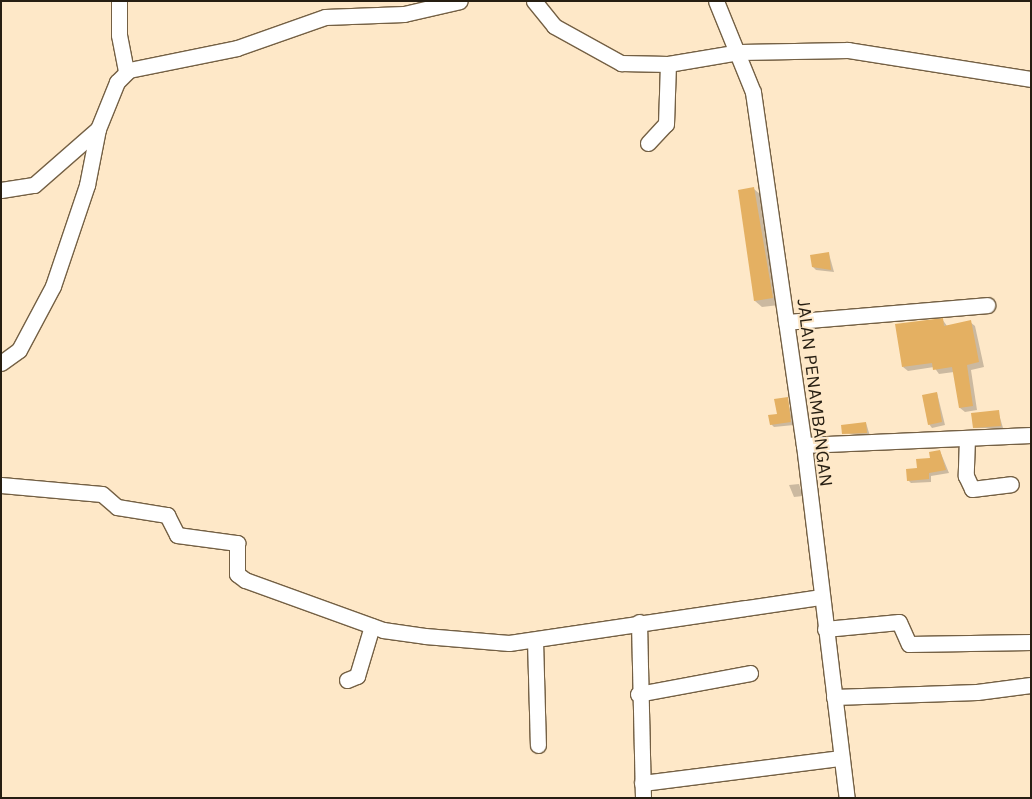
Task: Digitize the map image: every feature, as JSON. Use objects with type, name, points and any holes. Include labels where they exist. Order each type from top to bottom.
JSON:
[{"type":"street","points":[[119,1],[119,35],[126,72]]},
{"type":"street","points":[[1,363],[19,350],[53,286],[89,176],[98,129],[117,82],[126,72],[237,48],[325,17],[404,14],[460,1]]},
{"type":"street","points":[[534,1],[554,26],[607,59],[668,64],[740,52],[848,50],[1031,79]]},
{"type":"street","name":"JALAN PENAMBANGAN","points":[[716,1],[740,52],[753,92],[804,445],[820,597],[847,798]]},
{"type":"street","points":[[648,143],[666,124],[668,64]]},
{"type":"street","points":[[1,190],[34,185],[98,129]]},
{"type":"street","points":[[786,322],[988,305]]},
{"type":"street","points":[[804,445],[1031,436]]},
{"type":"street","points":[[967,438],[966,476],[972,488],[1011,484]]},
{"type":"street","points":[[1,485],[102,494],[117,507],[167,515],[177,535],[237,543],[240,578],[372,626],[489,642],[535,640],[639,622],[820,597]]},
{"type":"street","points":[[639,622],[638,694],[642,790],[841,758]]},
{"type":"street","points":[[825,629],[899,622],[908,644],[1031,642]]},
{"type":"street","points":[[347,680],[357,676],[372,626]]},
{"type":"street","points":[[535,640],[538,745]]},
{"type":"street","points":[[638,694],[750,673]]},
{"type":"street","points":[[834,697],[977,692],[1031,685]]},
{"type":"building","points":[[754,187],[773,298],[754,301],[738,190]]},
{"type":"building","points":[[829,252],[831,270],[812,267],[810,255]]},
{"type":"building","points":[[943,318],[944,326],[971,320],[979,362],[967,365],[973,406],[959,408],[952,367],[933,370],[932,363],[902,367],[895,324]]},
{"type":"building","points":[[937,392],[942,422],[928,425],[922,395]]},
{"type":"building","points":[[788,397],[791,422],[770,425],[768,415],[777,414],[774,399]]},
{"type":"building","points":[[999,410],[1001,426],[973,428],[971,413]]},
{"type":"building","points":[[866,422],[867,433],[842,434],[841,425]]},
{"type":"building","points":[[940,450],[946,470],[929,473],[929,479],[907,481],[906,469],[917,468],[916,459],[930,458],[929,452]]}]
